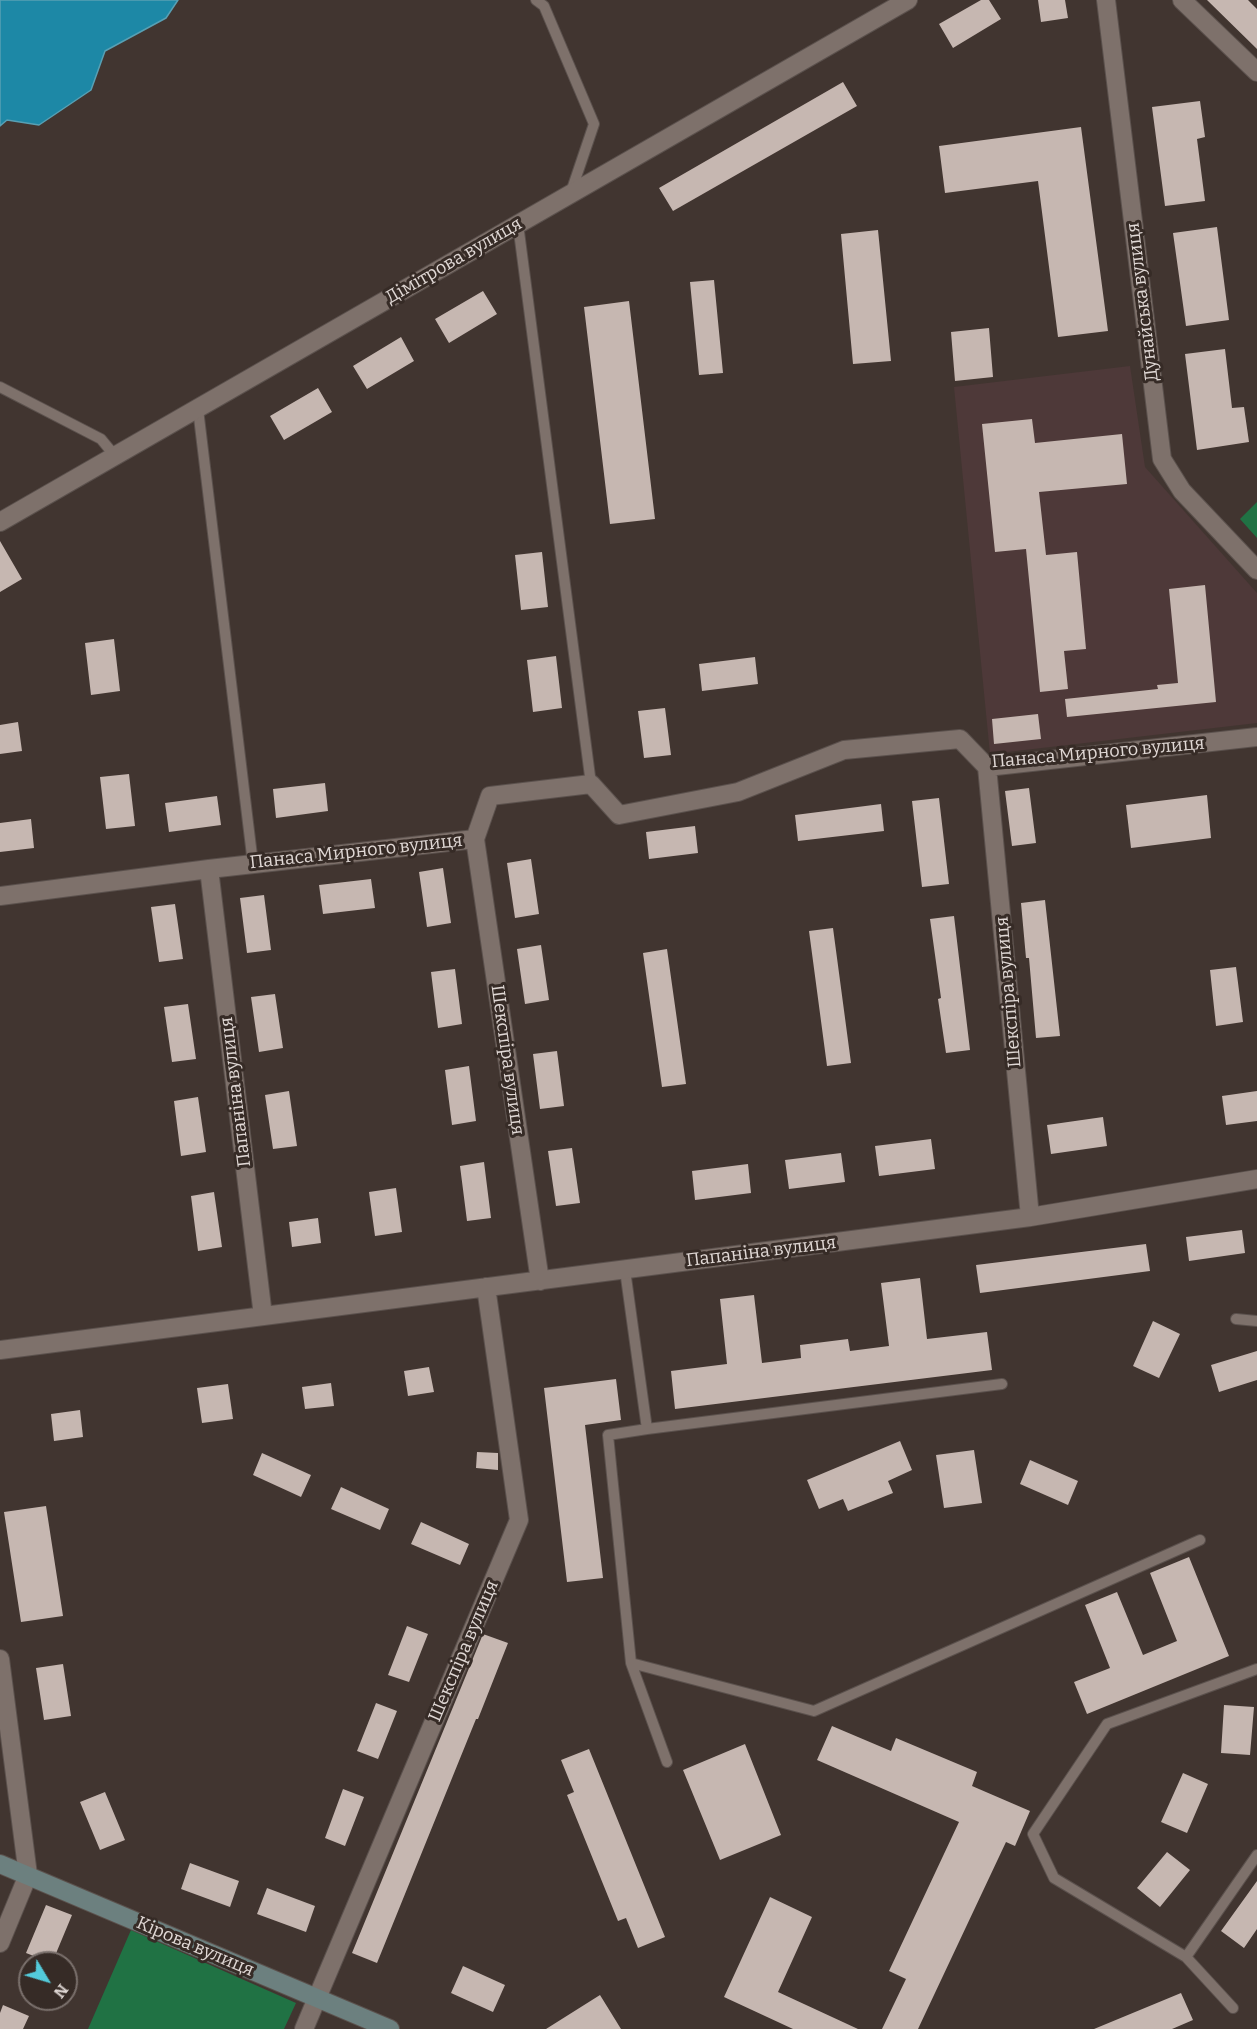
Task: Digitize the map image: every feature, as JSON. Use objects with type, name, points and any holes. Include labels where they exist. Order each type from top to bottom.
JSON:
[{"type":"street","name":"Дімітрова вулиця","points":[[0,522],[908,0]]},
{"type":"street","name":"Дунайська вулиця","points":[[1106,0],[1162,459],[1182,491],[1257,570]]},
{"type":"street","points":[[1182,0],[1257,72]]},
{"type":"street","name":"Панаса Мирного вулиця","points":[[0,896],[209,869],[475,839],[490,796],[591,784],[619,815],[738,792],[844,750],[960,739],[987,767],[1257,737]]},
{"type":"street","name":"Шекспіра вулиця","points":[[987,767],[1030,1217]]},
{"type":"street","name":"Шекспіра вулиця","points":[[475,839],[540,1281]]},
{"type":"street","name":"Папаніна вулиця","points":[[209,869],[263,1316]]},
{"type":"street","name":"Папаніна вулиця","points":[[0,1350],[1030,1217],[1257,1179]]},
{"type":"street","name":"Шекспіра вулиця","points":[[304,2029],[519,1520],[486,1287]]},
{"type":"street","points":[[0,1659],[28,1875],[0,1943]]},
{"type":"street","name":"Кірова вулиця","points":[[0,1864],[390,2029]]},
{"type":"lane","points":[[536,0],[544,6],[594,124],[569,195]]},
{"type":"lane","points":[[518,224],[591,784]]},
{"type":"lane","points":[[0,387],[101,439],[115,456]]},
{"type":"lane","points":[[198,409],[253,864]]},
{"type":"lane","points":[[625,1270],[647,1429]]},
{"type":"lane","points":[[1236,1319],[1257,1321]]},
{"type":"lane","points":[[667,1762],[632,1664],[608,1435],[1002,1384]]},
{"type":"lane","points":[[632,1664],[814,1711],[1200,1540]]},
{"type":"lane","points":[[1233,2008],[1186,1958],[1054,1878],[1033,1834],[1107,1724],[1257,1669]]},
{"type":"lane","points":[[1186,1958],[1257,1855]]},
{"type":"shaded area","points":[[1130,366],[1145,467],[1257,593],[1257,723],[990,754],[954,387]]},
{"type":"green space","points":[[1257,502],[1257,538],[1240,519]]},
{"type":"green space","points":[[131,1930],[296,2003],[284,2029],[88,2029]]},
{"type":"water","points":[[0,0],[178,0],[166,18],[105,51],[91,90],[39,125],[7,120],[0,126]]},
{"type":"building","points":[[981,0],[989,0],[1001,19],[953,48],[939,24]]},
{"type":"building","points":[[1038,0],[1065,0],[1068,18],[1041,22]]},
{"type":"building","points":[[1207,0],[1248,0],[1257,9],[1257,49]]},
{"type":"building","points":[[843,82],[857,106],[673,211],[659,188]]},
{"type":"building","points":[[1200,101],[1205,137],[1197,139],[1205,201],[1165,206],[1152,107]]},
{"type":"building","points":[[1081,127],[1108,331],[1058,337],[1038,181],[945,193],[939,146]]},
{"type":"building","points":[[1217,227],[1229,320],[1186,326],[1173,233]]},
{"type":"building","points":[[878,230],[891,361],[853,364],[841,234]]},
{"type":"building","points":[[714,280],[723,373],[699,375],[690,282]]},
{"type":"building","points":[[483,291],[497,314],[449,343],[435,319]]},
{"type":"building","points":[[629,301],[655,519],[610,524],[584,307]]},
{"type":"building","points":[[989,328],[993,377],[955,381],[951,332]]},
{"type":"building","points":[[401,337],[414,361],[367,389],[353,366]]},
{"type":"building","points":[[1225,349],[1232,408],[1244,407],[1249,442],[1197,450],[1185,354]]},
{"type":"building","points":[[318,388],[332,412],[284,440],[270,416]]},
{"type":"building","points":[[1032,419],[1035,443],[1122,434],[1127,484],[1039,492],[1046,555],[1077,552],[1086,649],[1064,651],[1068,689],[1040,692],[1026,549],[995,552],[982,424]]},
{"type":"building","points":[[0,541],[22,579],[0,592]]},
{"type":"building","points":[[542,552],[548,607],[521,610],[515,555]]},
{"type":"building","points":[[1205,585],[1216,702],[1067,717],[1065,699],[1158,689],[1157,685],[1178,683],[1169,589]]},
{"type":"building","points":[[114,639],[120,691],[91,695],[85,643]]},
{"type":"building","points":[[556,656],[562,708],[533,712],[527,660]]},
{"type":"building","points":[[755,657],[758,684],[702,691],[699,664]]},
{"type":"building","points":[[665,708],[671,755],[644,758],[638,711]]},
{"type":"building","points":[[1038,714],[1041,739],[994,744],[992,719]]},
{"type":"building","points":[[18,722],[22,751],[0,754],[0,725]]},
{"type":"building","points":[[129,774],[135,826],[106,829],[100,777]]},
{"type":"building","points":[[325,783],[328,811],[276,818],[273,789]]},
{"type":"building","points":[[1029,788],[1036,843],[1012,846],[1005,791]]},
{"type":"building","points":[[1207,795],[1211,838],[1131,848],[1126,805]]},
{"type":"building","points":[[217,796],[221,825],[169,832],[165,803]]},
{"type":"building","points":[[939,798],[949,884],[922,887],[912,801]]},
{"type":"building","points":[[881,804],[884,831],[798,841],[795,815]]},
{"type":"building","points":[[31,819],[34,848],[0,852],[0,823]]},
{"type":"building","points":[[695,826],[698,853],[649,859],[646,832]]},
{"type":"building","points":[[531,859],[539,914],[515,918],[507,863]]},
{"type":"building","points":[[443,868],[451,923],[427,927],[419,872]]},
{"type":"building","points":[[371,879],[375,908],[323,914],[319,885]]},
{"type":"building","points":[[264,895],[271,950],[247,953],[240,898]]},
{"type":"building","points":[[1045,900],[1060,1036],[1036,1038],[1029,958],[1026,958],[1021,903]]},
{"type":"building","points":[[175,904],[183,959],[159,962],[151,907]]},
{"type":"building","points":[[954,916],[970,1050],[946,1053],[930,919]]},
{"type":"building","points":[[833,928],[851,1063],[827,1066],[809,931]]},
{"type":"building","points":[[541,945],[549,1000],[525,1004],[517,949]]},
{"type":"building","points":[[667,949],[686,1084],[662,1087],[643,953]]},
{"type":"building","points":[[1236,967],[1243,1022],[1216,1026],[1210,970]]},
{"type":"building","points":[[455,969],[462,1024],[438,1028],[431,972]]},
{"type":"building","points":[[275,994],[283,1048],[259,1052],[251,997]]},
{"type":"building","points":[[188,1004],[196,1059],[172,1062],[164,1007]]},
{"type":"building","points":[[557,1051],[564,1106],[540,1109],[533,1054]]},
{"type":"building","points":[[469,1066],[476,1121],[452,1125],[445,1070]]},
{"type":"building","points":[[289,1091],[297,1146],[273,1149],[265,1095]]},
{"type":"building","points":[[1257,1091],[1257,1121],[1226,1125],[1222,1096]]},
{"type":"building","points":[[198,1097],[206,1152],[181,1156],[174,1101]]},
{"type":"building","points":[[1103,1117],[1107,1146],[1051,1154],[1047,1125]]},
{"type":"building","points":[[931,1139],[935,1169],[879,1176],[875,1146]]},
{"type":"building","points":[[572,1148],[580,1203],[556,1206],[548,1151]]},
{"type":"building","points":[[841,1153],[845,1182],[789,1189],[785,1160]]},
{"type":"building","points":[[484,1162],[491,1218],[467,1221],[460,1166]]},
{"type":"building","points":[[748,1164],[751,1193],[695,1200],[692,1171]]},
{"type":"building","points":[[396,1188],[402,1232],[375,1236],[369,1192]]},
{"type":"building","points":[[214,1192],[222,1247],[198,1251],[191,1196]]},
{"type":"building","points":[[318,1218],[321,1243],[292,1247],[289,1222]]},
{"type":"building","points":[[1242,1230],[1245,1253],[1189,1261],[1186,1237]]},
{"type":"building","points":[[1146,1244],[1150,1271],[980,1293],[976,1265]]},
{"type":"building","points":[[920,1278],[927,1339],[987,1332],[992,1370],[675,1409],[671,1371],[727,1364],[720,1299],[754,1295],[762,1363],[801,1358],[800,1345],[848,1339],[850,1351],[889,1346],[881,1283]]},
{"type":"building","points":[[1153,1321],[1180,1334],[1159,1378],[1133,1366]]},
{"type":"building","points":[[1257,1351],[1257,1380],[1219,1392],[1211,1365]]},
{"type":"building","points":[[429,1367],[434,1392],[408,1396],[404,1371]]},
{"type":"building","points":[[616,1379],[621,1420],[585,1425],[603,1578],[567,1582],[544,1388]]},
{"type":"building","points":[[331,1383],[334,1406],[305,1409],[302,1387]]},
{"type":"building","points":[[228,1384],[233,1419],[202,1423],[197,1388]]},
{"type":"building","points":[[80,1410],[83,1437],[54,1441],[51,1414]]},
{"type":"building","points":[[900,1441],[912,1470],[888,1481],[893,1493],[848,1511],[843,1499],[819,1509],[807,1480]]},
{"type":"building","points":[[974,1450],[982,1503],[944,1508],[936,1455]]},
{"type":"building","points":[[477,1452],[498,1453],[498,1470],[476,1468]]},
{"type":"building","points":[[262,1453],[311,1475],[301,1497],[253,1475]]},
{"type":"building","points":[[1030,1460],[1078,1481],[1068,1505],[1020,1484]]},
{"type":"building","points":[[341,1487],[389,1509],[380,1530],[331,1509]]},
{"type":"building","points":[[46,1506],[63,1616],[21,1622],[4,1512]]},
{"type":"building","points":[[421,1522],[469,1544],[460,1565],[411,1544]]},
{"type":"building","points":[[1189,1557],[1229,1656],[1087,1714],[1074,1682],[1110,1668],[1085,1605],[1117,1592],[1143,1655],[1177,1641],[1150,1573]]},
{"type":"building","points":[[407,1626],[428,1634],[409,1682],[388,1675]]},
{"type":"building","points":[[483,1634],[508,1643],[377,1963],[352,1953]]},
{"type":"building","points":[[63,1664],[71,1716],[44,1720],[36,1668]]},
{"type":"building","points":[[376,1703],[397,1711],[378,1759],[357,1751]]},
{"type":"building","points":[[1224,1705],[1254,1707],[1250,1755],[1221,1753]]},
{"type":"building","points":[[832,1726],[891,1751],[896,1738],[977,1772],[972,1786],[1030,1811],[1015,1846],[1006,1842],[918,2029],[882,2029],[906,1979],[889,1971],[959,1822],[817,1760]]},
{"type":"building","points":[[745,1744],[781,1835],[720,1860],[683,1770]]},
{"type":"building","points":[[589,1749],[665,1937],[638,1948],[626,1918],[618,1921],[567,1795],[574,1792],[561,1760]]},
{"type":"building","points":[[1183,1773],[1208,1784],[1187,1833],[1161,1822]]},
{"type":"building","points":[[343,1789],[364,1797],[345,1846],[325,1838]]},
{"type":"building","points":[[105,1792],[125,1840],[100,1850],[80,1802]]},
{"type":"building","points":[[1167,1852],[1190,1870],[1160,1907],[1137,1888]]},
{"type":"building","points":[[190,1863],[239,1881],[230,1907],[181,1889]]},
{"type":"building","points":[[1257,1881],[1257,1929],[1244,1948],[1221,1931]]},
{"type":"building","points":[[267,1888],[315,1906],[306,1932],[257,1914]]},
{"type":"building","points":[[770,1897],[812,1917],[778,1992],[858,2029],[793,2029],[724,1997]]},
{"type":"building","points":[[46,1905],[72,1915],[57,1951],[27,1951]]},
{"type":"building","points":[[463,1966],[505,1985],[493,2012],[451,1993]]},
{"type":"building","points":[[1181,1993],[1193,2020],[1172,2029],[1094,2029]]},
{"type":"building","points":[[600,1995],[621,2029],[546,2029]]},
{"type":"building","points":[[3,2005],[29,2016],[23,2029],[0,2029],[0,2013]]}]
